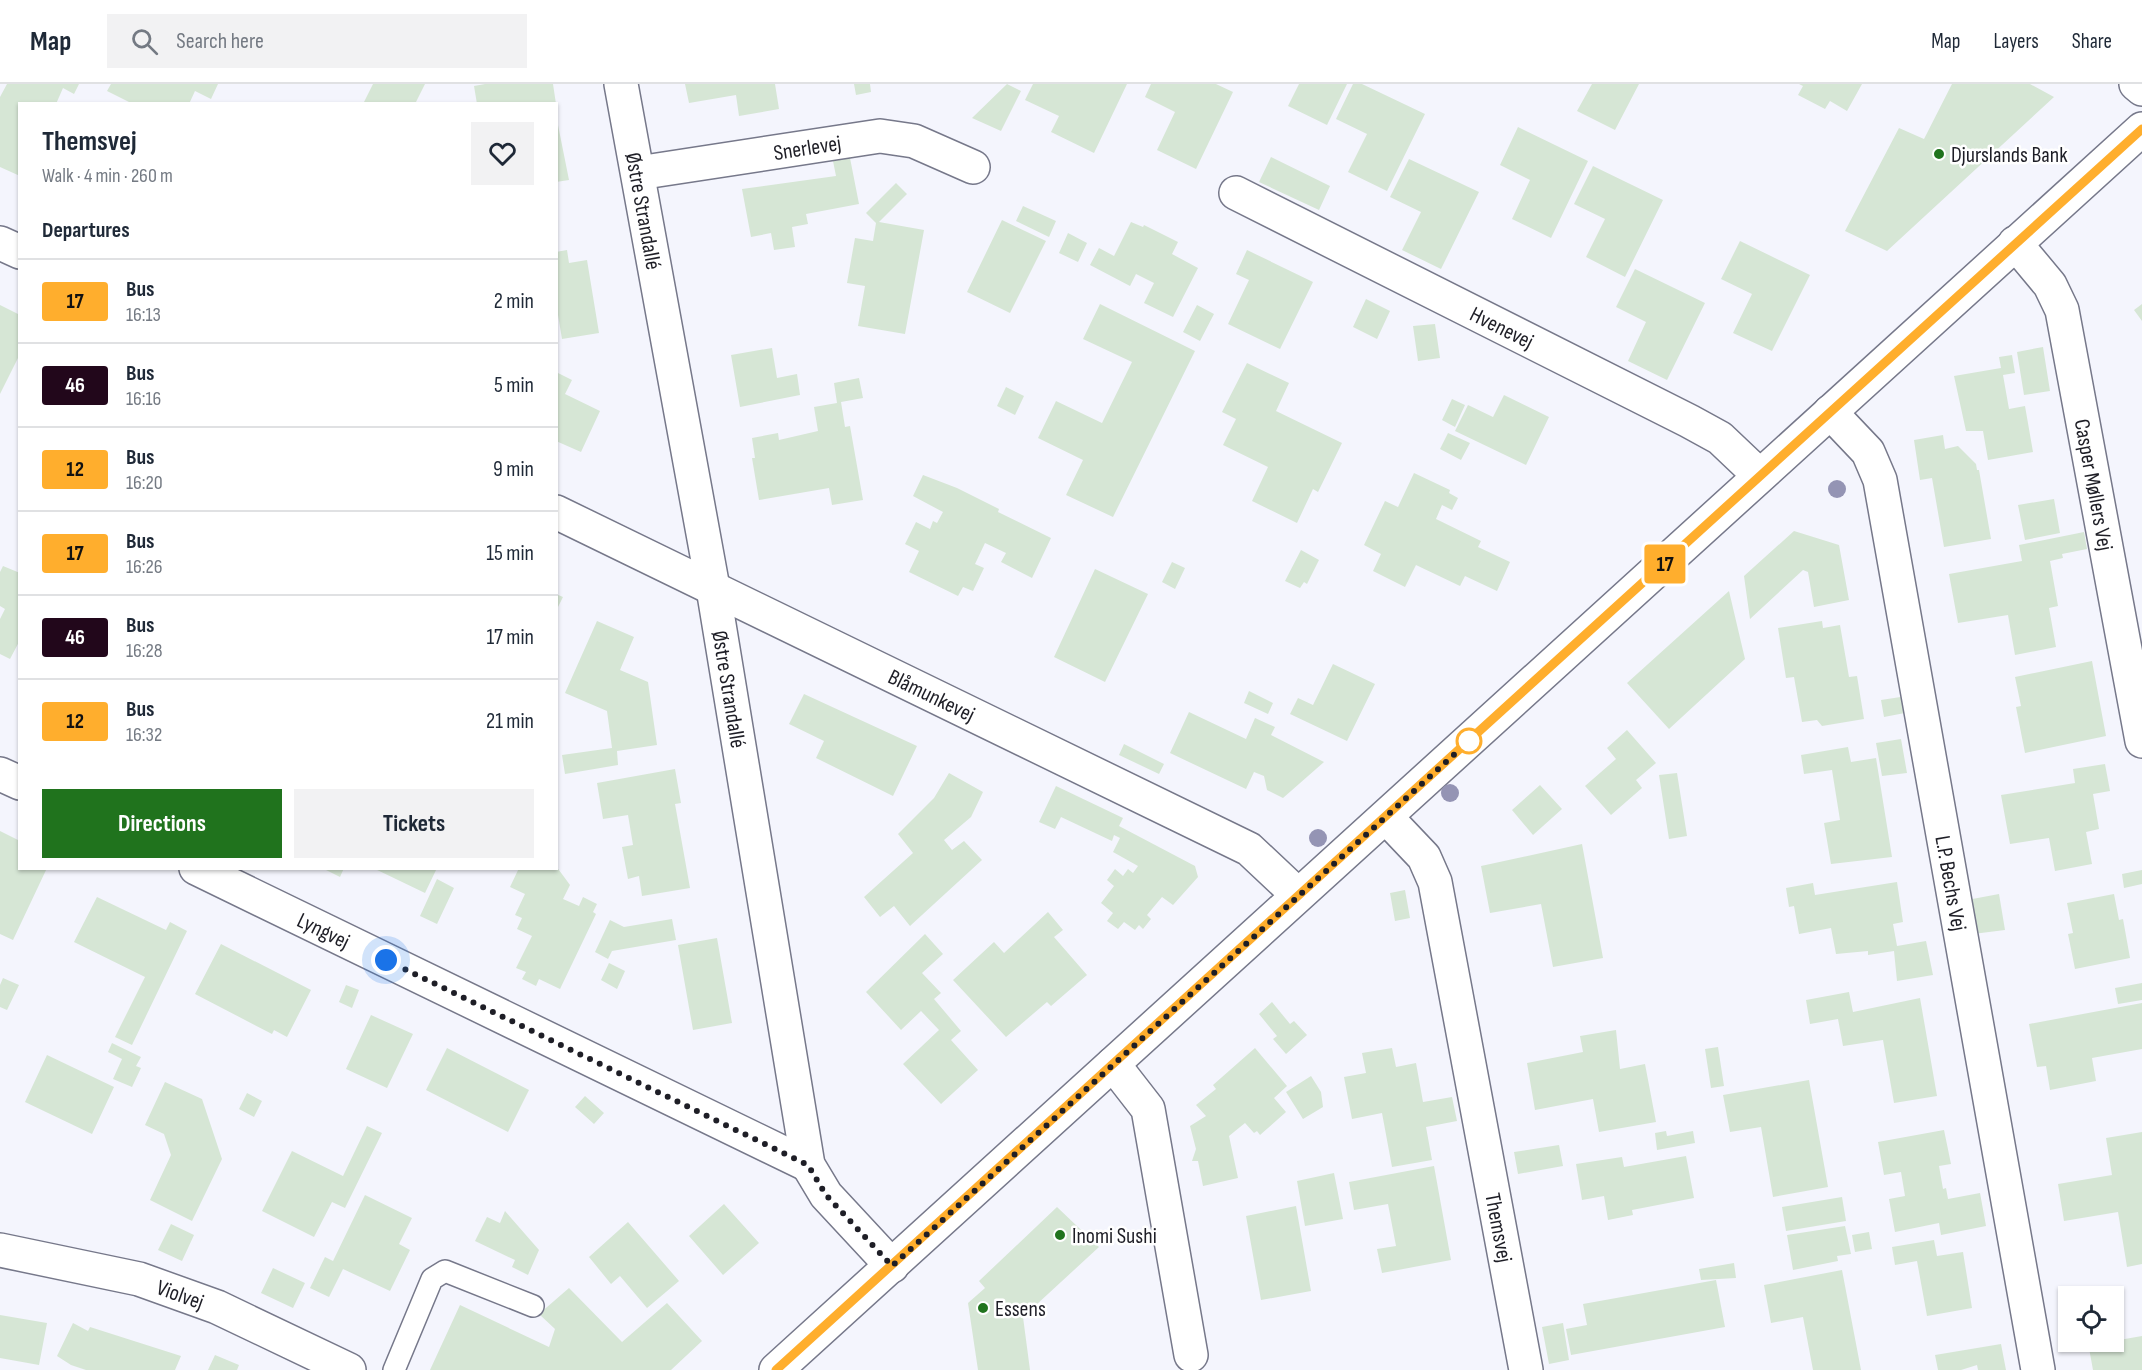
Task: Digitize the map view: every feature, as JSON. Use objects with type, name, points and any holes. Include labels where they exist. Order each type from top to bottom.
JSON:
[{"type":"street","name":"Østre Strandallé","points":[[621,84],[713,588],[808,1165],[826,1195],[892,1266]]},
{"type":"street","points":[[2136,84],[2142,89]]},
{"type":"street","points":[[776,1370],[2142,129]]},
{"type":"street","name":"Snerlevej","points":[[638,172],[880,136],[914,141],[973,167]]},
{"type":"street","name":"Hvenevej","points":[[1236,193],[1689,421],[1720,438],[1759,475]]},
{"type":"street","points":[[0,243],[18,251]]},
{"type":"street","name":"Casper Møllers Vej","points":[[2015,243],[2050,285],[2062,310],[2142,741]]},
{"type":"street","name":"L.P. Bechs Vej","points":[[1830,412],[1868,452],[1880,480],[2038,1370]]},
{"type":"street","name":"Blåmunkevej","points":[[558,513],[1249,849],[1298,895]]},
{"type":"street","points":[[0,774],[18,782]]},
{"type":"street","name":"Themsvej","points":[[1386,816],[1424,857],[1435,882],[1526,1370]]},
{"type":"street","name":"Lyngvej","points":[[200,870],[808,1165]]},
{"type":"street","points":[[1113,1065],[1148,1109],[1191,1354]]},
{"type":"street","name":"Violvej","points":[[0,1250],[139,1279],[217,1307],[349,1370]]},
{"type":"lane","points":[[394,1370],[432,1279],[445,1271],[533,1306]]},
{"type":"building","points":[[7,84],[79,84],[74,94],[63,88],[57,102],[18,102],[18,175],[0,167],[0,97]]},
{"type":"building","points":[[111,84],[218,84],[211,99],[195,91],[190,102],[129,102],[107,91]]},
{"type":"building","points":[[373,84],[425,84],[416,102],[364,102]]},
{"type":"building","points":[[553,84],[556,102],[477,102],[474,86]]},
{"type":"building","points":[[685,84],[775,84],[779,109],[739,116],[736,95],[689,103]]},
{"type":"building","points":[[854,84],[870,84],[871,92],[856,95]]},
{"type":"building","points":[[1007,84],[1021,91],[1001,131],[972,118]]},
{"type":"building","points":[[1033,84],[1127,84],[1094,153],[1051,132],[1059,116],[1025,100]]},
{"type":"building","points":[[1151,84],[1216,84],[1233,92],[1196,169],[1157,150],[1175,112],[1145,97]]},
{"type":"building","points":[[1299,84],[1347,84],[1327,125],[1288,106]]},
{"type":"building","points":[[1353,84],[1362,84],[1425,114],[1387,191],[1348,172],[1367,134],[1336,119]]},
{"type":"building","points":[[1592,84],[1639,84],[1615,130],[1577,111]]},
{"type":"building","points":[[1799,84],[1862,84],[1847,111],[1830,101],[1825,109],[1798,95],[1803,86]]},
{"type":"building","name":"Djurslands Bank","points":[[1952,84],[2030,84],[2054,97],[1887,251],[1845,231],[1899,128],[1924,139]]},
{"type":"building","points":[[558,125],[569,180],[558,182]]},
{"type":"building","points":[[1518,127],[1588,161],[1551,238],[1512,219],[1530,180],[1500,165]]},
{"type":"building","points":[[1271,157],[1330,186],[1319,210],[1259,182]]},
{"type":"building","points":[[850,158],[859,204],[806,214],[808,224],[792,227],[795,247],[774,250],[771,233],[751,237],[742,189],[836,176],[833,161]]},
{"type":"building","points":[[1409,159],[1479,192],[1441,269],[1402,250],[1421,212],[1390,197]]},
{"type":"building","points":[[1593,166],[1663,200],[1625,277],[1586,257],[1605,219],[1574,204]]},
{"type":"building","points":[[896,183],[907,194],[879,222],[924,230],[905,334],[858,326],[865,286],[847,283],[855,238],[873,241],[876,223],[866,213]]},
{"type":"building","points":[[1023,206],[1056,221],[1049,237],[1016,221]]},
{"type":"building","points":[[1002,220],[1046,241],[1010,313],[967,292]]},
{"type":"building","points":[[1131,222],[1143,227],[1144,225],[1178,242],[1172,254],[1198,268],[1173,317],[1144,303],[1154,283],[1136,274],[1130,286],[1090,265],[1099,248],[1114,256]]},
{"type":"building","points":[[1068,233],[1087,243],[1078,262],[1059,253]]},
{"type":"building","points":[[1740,241],[1810,275],[1772,351],[1733,333],[1752,294],[1721,279]]},
{"type":"building","points":[[567,250],[569,263],[587,260],[599,333],[562,339],[558,315],[558,252]]},
{"type":"building","points":[[1247,250],[1313,282],[1280,349],[1228,324],[1249,280],[1236,274]]},
{"type":"building","points":[[1635,269],[1705,303],[1667,380],[1628,361],[1646,322],[1616,307]]},
{"type":"building","points":[[1366,299],[1390,311],[1377,339],[1353,327]]},
{"type":"building","points":[[1100,304],[1195,351],[1113,517],[1066,495],[1083,460],[1038,438],[1056,401],[1102,423],[1132,362],[1083,339]]},
{"type":"building","points":[[2142,304],[2142,321],[2134,310]]},
{"type":"building","points":[[0,305],[18,314],[18,358],[0,394]]},
{"type":"building","points":[[1197,305],[1214,314],[1200,341],[1183,332]]},
{"type":"building","points":[[1435,324],[1440,358],[1418,361],[1413,326]]},
{"type":"building","points":[[2043,347],[2050,391],[2024,395],[2017,352]]},
{"type":"building","points":[[772,348],[777,378],[797,374],[800,395],[740,407],[731,355]]},
{"type":"building","points":[[2012,355],[2015,373],[2003,375],[2009,409],[2025,406],[2033,452],[1988,460],[1983,431],[1966,431],[1954,376],[2001,368],[1999,357]]},
{"type":"building","points":[[1247,363],[1289,383],[1276,411],[1342,443],[1318,492],[1313,489],[1297,523],[1252,501],[1268,467],[1223,445],[1236,419],[1222,412]]},
{"type":"building","points":[[558,373],[572,380],[565,394],[600,411],[581,452],[558,442]]},
{"type":"building","points":[[859,378],[863,398],[841,402],[845,427],[850,426],[863,500],[832,505],[829,488],[759,500],[752,458],[755,458],[752,438],[778,433],[779,440],[818,431],[814,407],[837,403],[834,383]]},
{"type":"building","points":[[1006,387],[1024,396],[1015,415],[997,406]]},
{"type":"building","points":[[1504,395],[1549,417],[1526,465],[1455,431],[1468,405],[1493,417]]},
{"type":"building","points":[[1452,399],[1465,405],[1455,427],[1442,420]]},
{"type":"building","points":[[1448,433],[1470,443],[1461,460],[1440,449]]},
{"type":"building","points":[[1943,435],[1945,449],[1958,446],[1979,470],[1991,539],[1944,547],[1932,478],[1920,480],[1914,440]]},
{"type":"building","points":[[1414,473],[1450,490],[1449,493],[1458,498],[1452,510],[1442,505],[1436,519],[1481,541],[1478,547],[1510,562],[1497,591],[1465,576],[1460,586],[1416,565],[1405,587],[1373,571],[1381,554],[1364,545],[1385,501],[1398,507]]},
{"type":"building","points":[[923,475],[957,488],[999,509],[998,512],[1051,538],[1032,578],[1001,562],[1006,553],[985,543],[975,564],[984,568],[973,591],[963,587],[958,596],[909,572],[919,551],[905,544],[916,522],[930,529],[933,521],[937,523],[943,512],[913,496]]},
{"type":"building","points":[[2054,499],[2060,533],[2025,540],[2018,505]]},
{"type":"building","points":[[1794,531],[1839,545],[1849,600],[1814,607],[1808,572],[1803,570],[1750,619],[1744,576]]},
{"type":"building","points":[[2084,532],[2087,549],[2062,554],[2063,558],[2050,561],[2058,606],[2049,608],[2056,647],[2015,655],[2008,615],[1958,623],[1949,574],[2022,561],[2019,545]]},
{"type":"building","points":[[1301,550],[1319,560],[1307,584],[1304,582],[1300,588],[1285,581]]},
{"type":"building","points":[[1172,562],[1185,568],[1175,589],[1162,582]]},
{"type":"building","points":[[3,566],[18,572],[18,644],[10,659],[0,654],[0,619],[5,609],[0,606],[0,572]]},
{"type":"building","points":[[1095,569],[1148,594],[1105,682],[1054,657]]},
{"type":"building","points":[[1729,591],[1745,659],[1669,729],[1627,683]]},
{"type":"building","points":[[558,595],[563,597],[558,607]]},
{"type":"building","points":[[597,621],[634,637],[620,670],[648,682],[657,745],[617,751],[618,765],[565,774],[562,755],[612,748],[607,711],[565,693]]},
{"type":"building","points":[[1822,621],[1823,628],[1840,625],[1849,677],[1857,676],[1864,719],[1822,726],[1817,720],[1802,722],[1794,677],[1786,678],[1778,628]]},
{"type":"building","points":[[2092,661],[2106,736],[2025,753],[2016,707],[2021,706],[2015,677]]},
{"type":"building","points":[[1333,664],[1375,684],[1347,741],[1290,714],[1298,698],[1313,705]]},
{"type":"building","points":[[1249,691],[1273,703],[1268,714],[1244,703]]},
{"type":"building","points":[[804,694],[917,746],[893,796],[816,758],[824,741],[789,724]]},
{"type":"building","points":[[1907,696],[1910,712],[1884,717],[1881,700]]},
{"type":"building","points":[[1189,712],[1246,739],[1255,718],[1275,727],[1271,735],[1324,762],[1283,798],[1267,790],[1264,776],[1254,772],[1246,789],[1170,753]]},
{"type":"building","points":[[1627,730],[1656,763],[1636,780],[1642,788],[1611,815],[1585,786],[1616,759],[1607,748]]},
{"type":"building","points":[[1901,739],[1907,773],[1882,776],[1876,743]]},
{"type":"building","points":[[1124,744],[1164,764],[1159,774],[1119,755]]},
{"type":"building","points":[[1848,747],[1851,762],[1876,758],[1892,857],[1831,864],[1824,823],[1840,820],[1832,770],[1804,774],[1801,755]]},
{"type":"building","points":[[2105,764],[2110,791],[2093,794],[2099,829],[2086,832],[2092,864],[2055,871],[2049,838],[2010,844],[2001,795],[2075,783],[2073,769]]},
{"type":"building","points":[[675,769],[681,803],[675,804],[690,888],[642,896],[639,876],[628,879],[622,847],[633,845],[628,815],[603,819],[597,783]]},
{"type":"building","points":[[949,773],[983,792],[971,817],[944,840],[952,850],[964,841],[982,860],[910,926],[894,906],[880,917],[864,897],[913,853],[898,834],[934,798]]},
{"type":"building","points":[[1677,773],[1687,836],[1669,839],[1659,775]]},
{"type":"building","points":[[1540,785],[1562,809],[1533,835],[1512,810]]},
{"type":"building","points":[[1056,786],[1123,818],[1119,826],[1195,866],[1198,877],[1173,905],[1162,897],[1147,915],[1151,919],[1143,929],[1139,925],[1135,930],[1124,922],[1118,929],[1107,921],[1113,913],[1101,903],[1114,886],[1107,880],[1115,869],[1123,876],[1128,869],[1133,873],[1138,866],[1113,852],[1120,838],[1114,835],[1112,841],[1061,817],[1055,829],[1039,822]]},
{"type":"building","points":[[0,831],[18,840],[18,870],[46,870],[13,940],[0,934]]},
{"type":"building","points":[[1582,844],[1603,958],[1553,967],[1541,904],[1490,913],[1481,866]]},
{"type":"building","points":[[558,869],[570,885],[563,899],[579,906],[583,897],[597,904],[593,912],[596,914],[560,989],[539,979],[536,986],[522,979],[526,972],[516,968],[532,936],[517,929],[522,918],[515,915],[525,894],[510,887],[518,870]]},
{"type":"building","points":[[326,870],[343,870],[340,877]]},
{"type":"building","points":[[377,870],[436,870],[425,893]]},
{"type":"building","points":[[2142,870],[2142,884],[2124,888],[2122,874]]},
{"type":"building","points":[[437,879],[454,888],[437,924],[420,916]]},
{"type":"building","points":[[1897,882],[1903,922],[1893,924],[1897,946],[1926,941],[1933,975],[1897,981],[1894,951],[1868,955],[1868,951],[1836,954],[1831,928],[1799,934],[1794,906],[1789,907],[1786,888],[1813,883],[1815,895]]},
{"type":"building","points":[[1405,890],[1410,918],[1395,921],[1390,893]]},
{"type":"building","points":[[1999,894],[2005,930],[1973,934],[1967,900]]},
{"type":"building","points":[[2114,894],[2119,920],[2123,919],[2130,958],[2075,969],[2068,934],[2073,933],[2067,903]]},
{"type":"building","points":[[97,897],[166,930],[170,922],[187,931],[132,1045],[115,1037],[145,977],[74,942]]},
{"type":"building","points":[[1048,912],[1063,930],[1054,937],[1087,975],[1051,1006],[1047,1002],[1006,1037],[953,980],[994,942],[1004,953]]},
{"type":"building","points":[[672,919],[676,940],[612,951],[608,959],[595,952],[610,920],[624,927]]},
{"type":"building","points":[[925,934],[943,954],[922,973],[941,993],[934,999],[961,1031],[951,1040],[978,1070],[941,1104],[903,1064],[939,1030],[921,1011],[901,1030],[866,992]]},
{"type":"building","points":[[717,938],[732,1023],[693,1030],[678,945]]},
{"type":"building","points":[[221,944],[311,990],[287,1037],[274,1030],[272,1034],[195,994]]},
{"type":"building","points":[[609,963],[625,971],[617,989],[601,980]]},
{"type":"building","points":[[3,978],[19,985],[7,1010],[0,1007],[0,985]]},
{"type":"building","points":[[2142,983],[2142,1000],[2118,1004],[2115,988]]},
{"type":"building","points":[[346,985],[359,990],[352,1008],[339,1002]]},
{"type":"building","points":[[1849,992],[1853,1012],[1920,998],[1937,1096],[1894,1103],[1883,1040],[1843,1046],[1838,1019],[1810,1024],[1806,1000]]},
{"type":"building","points":[[1272,1002],[1290,1024],[1294,1021],[1307,1035],[1286,1054],[1273,1039],[1277,1036],[1259,1014]]},
{"type":"building","points":[[2142,1003],[2142,1049],[2092,1058],[2096,1081],[2050,1090],[2046,1066],[2037,1067],[2029,1024]]},
{"type":"building","points":[[371,1015],[413,1034],[387,1088],[346,1069]]},
{"type":"building","points":[[1616,1030],[1620,1069],[1645,1064],[1656,1122],[1599,1132],[1593,1099],[1535,1110],[1527,1063],[1583,1052],[1580,1036]]},
{"type":"building","points":[[112,1043],[141,1057],[136,1066],[141,1068],[132,1087],[113,1079],[122,1059],[108,1052]]},
{"type":"building","points":[[1718,1047],[1724,1086],[1711,1088],[1705,1049]]},
{"type":"building","points":[[447,1048],[529,1090],[508,1132],[426,1090]]},
{"type":"building","points":[[1255,1048],[1287,1086],[1274,1098],[1286,1112],[1260,1135],[1257,1131],[1254,1133],[1245,1123],[1229,1136],[1238,1178],[1203,1186],[1198,1161],[1192,1161],[1196,1149],[1190,1126],[1206,1116],[1196,1105],[1216,1089],[1213,1085]]},
{"type":"building","points":[[1392,1048],[1396,1067],[1416,1063],[1423,1102],[1452,1097],[1457,1121],[1426,1127],[1432,1160],[1392,1167],[1382,1113],[1352,1119],[1344,1077],[1366,1073],[1362,1053]]},
{"type":"building","points":[[47,1055],[114,1087],[92,1134],[25,1102]]},
{"type":"building","points":[[1311,1076],[1321,1092],[1323,1107],[1303,1119],[1286,1092]]},
{"type":"building","points":[[1809,1080],[1828,1187],[1773,1197],[1761,1127],[1730,1132],[1723,1095]]},
{"type":"building","points":[[165,1082],[202,1099],[222,1159],[192,1221],[150,1200],[171,1155],[164,1134],[145,1125]]},
{"type":"building","points":[[247,1093],[262,1101],[254,1117],[239,1109]]},
{"type":"building","points":[[585,1096],[604,1113],[594,1124],[575,1107]]},
{"type":"building","points":[[367,1126],[382,1133],[345,1208],[332,1202],[314,1237],[262,1211],[292,1151],[343,1176]]},
{"type":"building","points":[[1944,1130],[1951,1164],[1939,1166],[1943,1189],[1946,1188],[1948,1199],[1980,1193],[1986,1226],[1941,1235],[1939,1223],[1895,1232],[1889,1199],[1905,1196],[1901,1172],[1884,1175],[1878,1142]]},
{"type":"building","points":[[1666,1131],[1667,1136],[1693,1131],[1695,1143],[1657,1150],[1655,1133]]},
{"type":"building","points":[[2142,1132],[2142,1264],[2127,1267],[2118,1212],[2064,1221],[2058,1184],[2112,1175],[2106,1138]]},
{"type":"building","points":[[1559,1145],[1563,1166],[1518,1174],[1514,1152]]},
{"type":"building","points":[[1686,1156],[1694,1198],[1632,1210],[1633,1215],[1608,1220],[1604,1196],[1582,1200],[1576,1164],[1622,1157],[1624,1167]]},
{"type":"building","points":[[1434,1166],[1451,1260],[1382,1273],[1377,1249],[1396,1246],[1388,1204],[1354,1210],[1349,1182]]},
{"type":"building","points":[[1334,1173],[1343,1219],[1305,1226],[1297,1181]]},
{"type":"building","points":[[365,1195],[412,1218],[399,1244],[410,1250],[390,1291],[343,1269],[329,1297],[310,1288],[325,1257],[333,1261]]},
{"type":"building","points":[[1842,1197],[1846,1221],[1786,1231],[1782,1207]]},
{"type":"building","points":[[724,1204],[759,1243],[723,1275],[689,1236]]},
{"type":"building","points":[[1296,1206],[1311,1291],[1261,1300],[1246,1216]]},
{"type":"building","points":[[1057,1207],[1099,1247],[1023,1317],[1030,1370],[978,1370],[968,1303],[985,1288],[979,1281]]},
{"type":"building","points":[[505,1211],[539,1250],[528,1275],[512,1267],[515,1260],[475,1241],[487,1217],[500,1223]]},
{"type":"building","points":[[628,1222],[679,1281],[647,1308],[620,1276],[611,1284],[589,1257]]},
{"type":"building","points":[[171,1224],[194,1235],[182,1261],[158,1250]]},
{"type":"building","points":[[1845,1226],[1851,1254],[1837,1256],[1838,1261],[1793,1270],[1787,1235]]},
{"type":"building","points":[[1869,1232],[1872,1249],[1855,1252],[1852,1235]]},
{"type":"building","points":[[1934,1240],[1937,1256],[1963,1252],[1972,1308],[1927,1316],[1917,1261],[1895,1265],[1892,1247]]},
{"type":"building","points":[[1734,1263],[1736,1278],[1701,1280],[1699,1269]]},
{"type":"building","points":[[273,1268],[305,1283],[293,1308],[261,1293]]},
{"type":"building","points":[[1842,1270],[1861,1370],[1813,1370],[1803,1317],[1771,1323],[1764,1285]]},
{"type":"building","points":[[1716,1280],[1725,1327],[1571,1355],[1566,1329],[1587,1325],[1583,1304]]},
{"type":"building","points":[[569,1288],[622,1342],[667,1303],[702,1341],[671,1370],[430,1370],[460,1305],[549,1347],[555,1329],[539,1314]]},
{"type":"building","points":[[0,1315],[47,1323],[39,1365],[0,1358]]},
{"type":"building","points":[[73,1323],[88,1331],[90,1327],[181,1356],[175,1370],[86,1370],[71,1365],[57,1356]]},
{"type":"building","points":[[1563,1323],[1569,1360],[1549,1364],[1542,1327]]},
{"type":"building","points":[[2142,1336],[2142,1370],[2093,1370],[2090,1352],[2124,1352],[2124,1339]]},
{"type":"building","points":[[2001,1344],[2006,1370],[1978,1370],[1977,1365],[1961,1370],[1938,1370],[1935,1355]]},
{"type":"building","points":[[215,1355],[239,1365],[237,1370],[208,1370]]},
{"type":"bus line","name":"17","points":[[776,1370],[2142,129]]},
{"type":"place","name":"Djurslands Bank","points":[[1939,154]]},
{"type":"place","name":"Inomi Sushi","points":[[1060,1235]]},
{"type":"place","name":"Essens","points":[[983,1308]]},
{"type":"route","points":[[386,960],[808,1165],[826,1195],[892,1266],[1469,741]]}]
